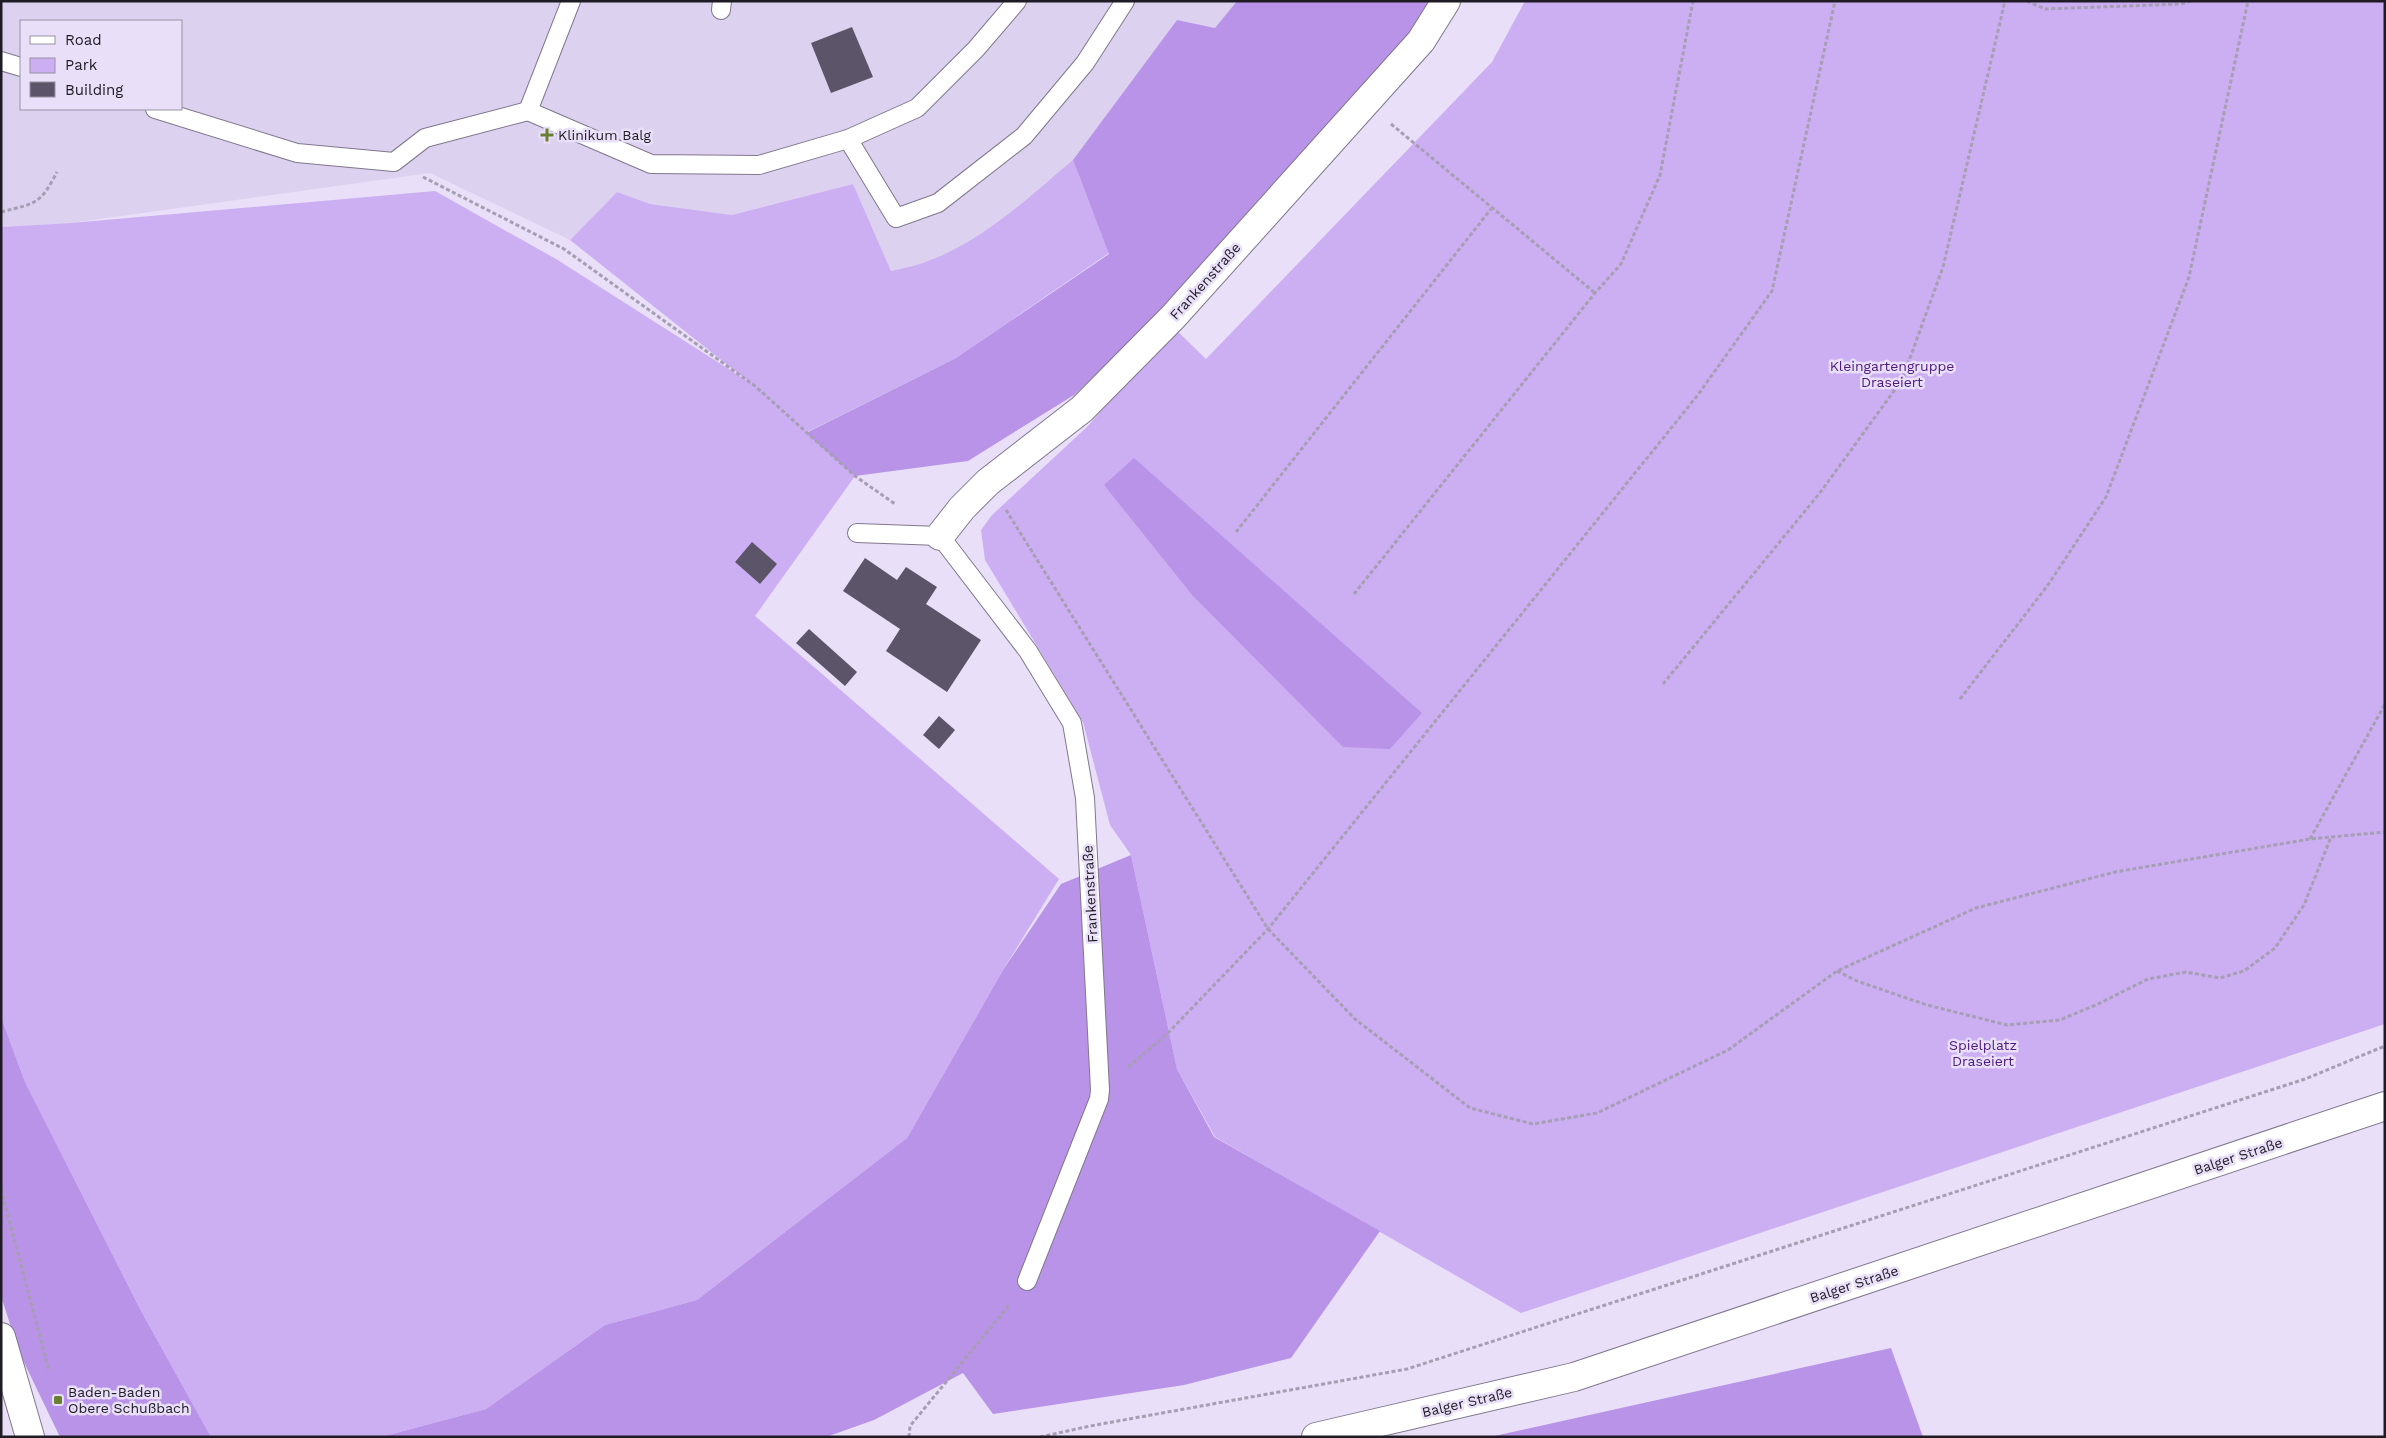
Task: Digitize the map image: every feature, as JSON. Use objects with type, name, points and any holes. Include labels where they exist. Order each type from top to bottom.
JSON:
[{"type":"street","name":"Frankenstraße","points":[[940,536],[962,508],[988,482],[1082,409],[1174,317],[1365,101],[1421,41],[1446,1]]},
{"type":"street","name":"Balger Straße","points":[[1316,1437],[1574,1377],[2385,1106]]},
{"type":"street","points":[[1,1337],[30,1437]]},
{"type":"lane","points":[[528,111],[571,1]]},
{"type":"lane","points":[[158,110],[297,153],[394,162],[425,138],[528,111],[651,164],[759,165],[848,139],[917,108],[976,49],[1017,1]]},
{"type":"lane","points":[[848,139],[896,218],[938,203],[1024,136],[1085,64],[1126,1]]},
{"type":"lane","points":[[1,61],[20,67]]},
{"type":"lane","points":[[857,533],[940,536]]},
{"type":"lane","name":"Frankenstraße","points":[[940,536],[1028,651],[1072,723],[1085,798],[1099,1099],[1027,1281]]},
{"type":"path","points":[[1354,594],[1595,293],[1621,264],[1660,175],[1693,1]]},
{"type":"path","points":[[1100,1090],[1166,1035],[1268,929],[1697,396],[1772,291],[1835,1]]},
{"type":"path","points":[[1663,684],[1819,494],[1902,380],[1943,267],[2005,1]]},
{"type":"path","points":[[2027,1],[2045,9],[2181,4],[2191,1]]},
{"type":"path","points":[[1960,699],[2048,585],[2106,497],[2189,277],[2248,1]]},
{"type":"path","points":[[1365,101],[1491,210],[1595,293]]},
{"type":"path","points":[[394,162],[564,249],[755,386],[855,476],[940,536]]},
{"type":"path","points":[[1,212],[31,204],[45,195],[57,172]]},
{"type":"path","points":[[1236,532],[1491,210]]},
{"type":"path","points":[[988,482],[1268,929],[1355,1018],[1470,1108],[1533,1124],[1597,1113],[1728,1050],[1837,971],[1976,908],[2115,872],[2310,839],[2385,832]]},
{"type":"path","points":[[2310,839],[2385,704]]},
{"type":"path","points":[[1837,971],[1857,981],[1927,1004],[2007,1025],[2060,1020],[2098,1004],[2148,979],[2186,972],[2220,978],[2244,971],[2275,948],[2304,905],[2330,837]]},
{"type":"path","points":[[1040,1437],[1090,1426],[1407,1368],[2305,1080],[2385,1046]]},
{"type":"path","points":[[1,1189],[51,1381]]},
{"type":"path","points":[[909,1437],[910,1426],[1027,1281]]},
{"type":"shaded area","name":"Klinikum Balg","points":[[1,1],[1237,1],[1215,28],[1177,20],[1073,160],[1000,221],[966,244],[928,262],[891,271],[853,184],[732,215],[650,204],[617,192],[570,240],[430,173],[71,223],[1,227]]},
{"type":"shaded area","points":[[1237,1],[1446,1],[1164,311],[1074,395],[968,461],[855,476],[806,433],[956,358],[1109,254],[1073,160],[1177,20],[1215,28]]},
{"type":"shaded area","points":[[1134,458],[1422,713],[1390,749],[1343,747],[1193,596],[1104,485]]},
{"type":"shaded area","points":[[1131,855],[1177,1069],[1214,1137],[1380,1231],[1291,1358],[1184,1385],[993,1414],[963,1373],[874,1420],[826,1437],[381,1437],[486,1409],[605,1325],[697,1300],[907,1138],[1003,970],[1061,884]]},
{"type":"shaded area","points":[[1,1017],[25,1082],[140,1309],[211,1437],[60,1437],[19,1352],[1,1296]]},
{"type":"shaded area","points":[[1891,1348],[1923,1437],[1490,1437]]},
{"type":"green space","points":[[1525,1],[2385,1],[2385,1024],[1521,1313],[1215,1137],[1177,1069],[1131,855],[1110,825],[1083,722],[985,560],[981,530],[992,515],[1088,426],[1174,328],[1206,359],[1492,62]]},
{"type":"green space","points":[[1073,160],[1109,253],[956,358],[807,432],[855,476],[755,616],[1059,879],[1003,970],[907,1138],[697,1300],[605,1325],[486,1409],[381,1437],[211,1437],[140,1309],[25,1082],[1,1017],[1,227],[71,223],[435,191],[556,259],[749,382],[570,240],[617,192],[650,204],[732,215],[853,184],[891,271],[923,263],[968,242],[1005,217]]},
{"type":"building","points":[[852,27],[873,77],[831,93],[811,43]]},
{"type":"building","points":[[752,542],[777,564],[760,584],[735,562]]},
{"type":"building","points":[[865,558],[897,580],[906,567],[937,587],[926,604],[981,640],[947,692],[886,651],[900,629],[843,591]]},
{"type":"building","points":[[809,629],[857,672],[845,686],[796,643]]},
{"type":"building","points":[[939,716],[955,730],[939,749],[923,735]]},
{"type":"place","name":"Klinikum Balg","points":[[547,135]]},
{"type":"place","name":"Baden-Baden Obere Schußbach","points":[[58,1400]]},
{"type":"park label","name":"Kleingartengruppe Draseiert","points":[[1892,374]]},
{"type":"park label","name":"Spielplatz Draseiert","points":[[1983,1054]]}]
